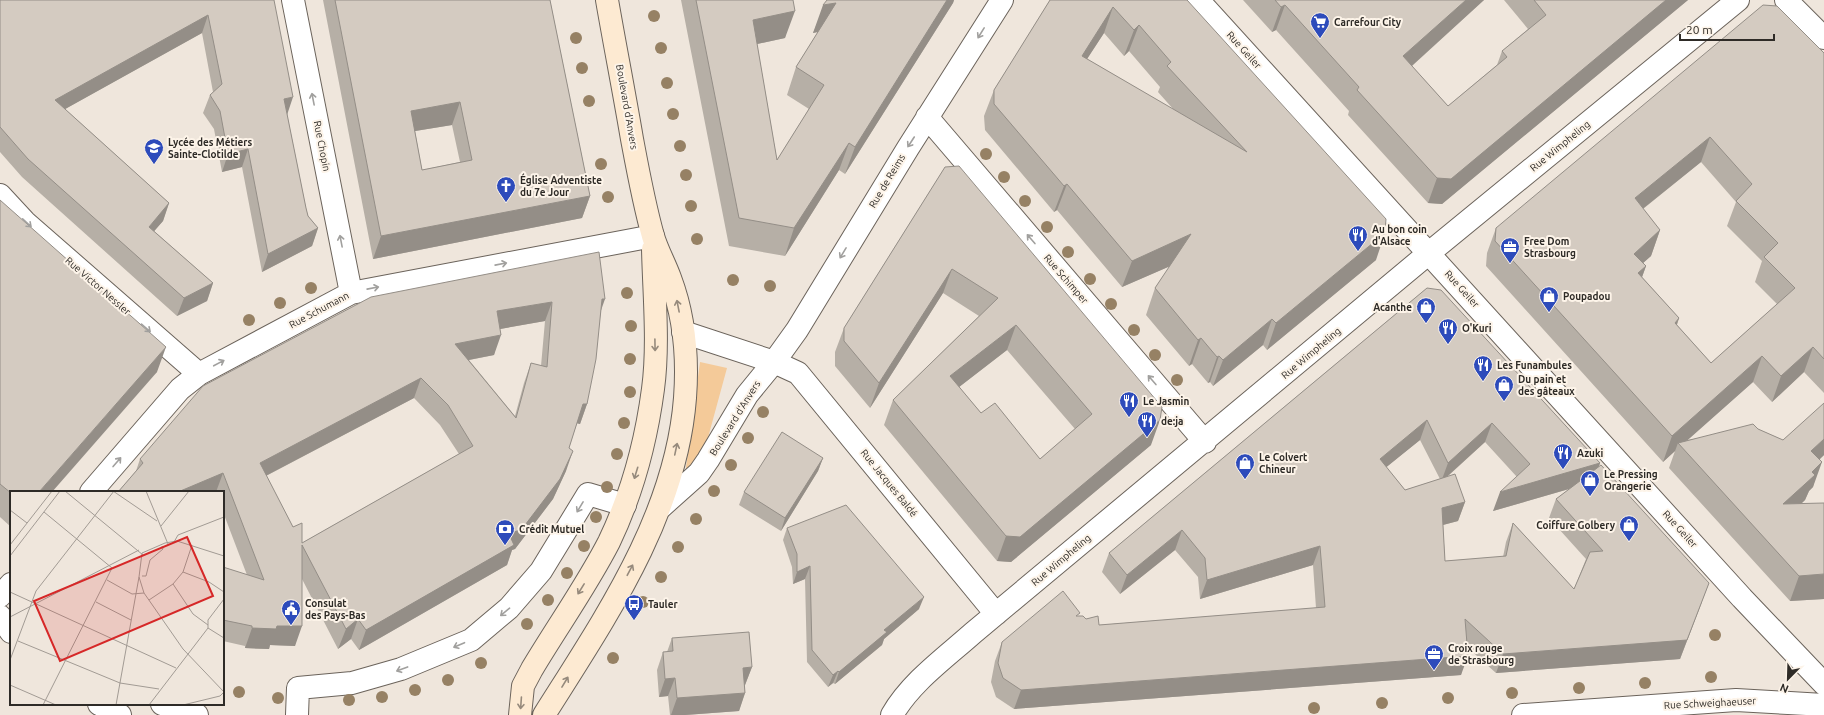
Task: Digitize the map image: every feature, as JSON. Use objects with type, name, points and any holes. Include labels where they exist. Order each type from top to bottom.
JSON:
[{"type":"main road","name":"Boulevard d'Anvers","points":[[544,715],[615,598],[638,555],[660,507],[673,465],[685,399],[686,367],[683,332],[676,296],[653,236],[638,170],[607,0]]},
{"type":"main road","name":"Boulevard d'Anvers","points":[[520,715],[523,686],[602,554],[625,505],[638,467],[654,388],[655,352],[653,236]]},
{"type":"street","name":"Rue Chopin","points":[[293,0],[351,293]]},
{"type":"street","name":"Rue de Reims","points":[[774,362],[796,330],[1002,0]]},
{"type":"street","name":"Rue Geiler","points":[[1198,0],[1742,598],[1824,684]]},
{"type":"street","name":"Rue Wimpheling","points":[[892,715],[901,700],[913,686],[996,614],[1205,442],[1429,253],[1738,0]]},
{"type":"street","points":[[1786,0],[1824,38]]},
{"type":"street","name":"Rue Schimper","points":[[927,118],[1205,442]]},
{"type":"street","name":"Rue Victor Nessler","points":[[0,195],[25,222],[199,374]]},
{"type":"street","name":"Rue Schumann","points":[[92,491],[180,389],[199,374],[351,293],[653,236]]},
{"type":"street","points":[[683,332],[774,362]]},
{"type":"street","name":"Boulevard d'Anvers","points":[[660,507],[699,473],[747,395],[774,362]]},
{"type":"street","name":"Rue Jacques Baldé","points":[[774,362],[798,373],[996,614]]},
{"type":"street","points":[[297,715],[298,688],[352,683],[401,670],[471,640],[509,608],[541,571],[588,494],[625,505]]},
{"type":"street","points":[[0,596],[10,585]]},
{"type":"street","points":[[0,608],[10,612]]},
{"type":"street","points":[[0,616],[10,631]]},
{"type":"street","name":"Rue Schweighaeuser","points":[[1523,715],[1736,700],[1824,705]]},
{"type":"street","points":[[100,705],[120,715]]},
{"type":"street","points":[[160,708],[197,715]]},
{"type":"shaded area","points":[[700,362],[727,368],[703,456],[685,475]]},
{"type":"building","points":[[0,0],[274,0],[293,97],[284,99],[308,216],[318,228],[268,254],[248,149],[228,154],[220,111],[210,95],[222,84],[208,15],[55,100],[169,203],[149,227],[213,283],[184,298],[28,159],[0,127]]},
{"type":"building","points":[[335,0],[550,0],[590,196],[381,236]],"holes":[[[460,102],[472,160],[422,170],[411,111]]]},
{"type":"building","points":[[696,0],[793,0],[795,11],[753,20],[777,160],[824,85],[796,67],[836,3],[823,5],[827,0],[947,0],[855,147],[849,143],[794,228],[739,218]]},
{"type":"building","points":[[1050,0],[1187,0],[1386,219],[1385,233],[1276,323],[1272,319],[1223,360],[1219,356],[1217,357],[1201,338],[1198,340],[1155,288],[1191,234],[1132,261],[1067,184],[1064,186],[994,104],[994,90]],"holes":[[[1113,7],[1134,30],[1139,25],[1171,62],[1167,66],[1247,152],[1082,56]]]},
{"type":"building","points":[[1275,0],[1466,0],[1403,56],[1448,106],[1507,57],[1502,51],[1546,15],[1534,0],[1666,0],[1451,179],[1437,178],[1357,90],[1359,87],[1285,5],[1281,7]]},
{"type":"building","points":[[1763,5],[1777,6],[1824,53],[1824,359],[1813,347],[1781,376],[1762,356],[1672,436],[1495,241],[1496,228]],"holes":[[[1710,137],[1752,184],[1736,201],[1778,243],[1764,257],[1795,288],[1711,363],[1675,323],[1679,318],[1638,273],[1646,266],[1634,254],[1660,230],[1635,198]]]},
{"type":"building","points":[[959,166],[1162,407],[1160,420],[1020,537],[1006,536],[893,400],[998,298],[952,269],[879,383],[844,341],[844,328],[945,167]],"holes":[[[1016,325],[1092,414],[1040,459],[995,403],[981,413],[950,376]]]},
{"type":"building","points":[[0,200],[166,347],[40,491],[10,492],[0,484]]},
{"type":"building","points":[[599,252],[605,299],[602,299],[596,359],[587,404],[583,404],[569,448],[573,451],[560,479],[522,529],[509,534],[514,545],[366,630],[358,619],[346,629],[302,545],[302,626],[277,626],[276,629],[252,628],[252,626],[224,620],[224,567],[264,580],[223,473],[180,491],[119,491],[143,463],[140,459],[203,386],[371,297]],"holes":[[[552,302],[547,367],[531,363],[516,418],[455,344],[501,335],[497,311]],[[421,378],[448,405],[473,446],[302,543],[302,523],[293,527],[260,463]]]},
{"type":"building","points":[[1427,288],[1441,290],[1600,463],[1500,492],[1530,464],[1492,423],[1448,463],[1427,420],[1380,459],[1405,490],[1455,474],[1465,502],[1442,508],[1445,561],[1506,556],[1513,523],[1574,589],[1590,552],[1603,551],[1556,499],[1601,465],[1709,583],[1687,640],[1503,654],[1465,619],[1468,656],[1021,690],[1003,678],[998,663],[1002,642],[1063,591],[1080,613],[1076,616],[1083,616],[1086,619],[1098,616],[1099,625],[1325,607],[1320,546],[1207,580],[1205,558],[1182,530],[1127,575],[1109,553]]},
{"type":"building","points":[[1824,403],[1824,439],[1811,451],[1822,462],[1812,472],[1815,475],[1783,504],[1824,503],[1824,574],[1799,576],[1678,443],[1753,424],[1758,429],[1783,440]]},
{"type":"building","points":[[782,432],[823,458],[785,518],[744,492]]},
{"type":"building","points":[[846,505],[924,597],[884,630],[887,632],[839,672],[838,671],[833,675],[812,650],[810,566],[797,572],[797,554],[787,528]]},
{"type":"building","points":[[749,632],[752,667],[743,668],[745,693],[677,698],[675,678],[665,679],[663,652],[673,651],[672,638]]},
{"type":"place","name":"Carrefour City","points":[[1320,39]]},
{"type":"place","name":"Lycée des Métiers Sainte-Clotilde","points":[[154,165]]},
{"type":"place","name":"Église Adventiste du 7e Jour","points":[[506,203]]},
{"type":"place","name":"Au bon coin d'Alsace","points":[[1358,252]]},
{"type":"place","name":"Free Dom Strasbourg","points":[[1510,264]]},
{"type":"place","name":"Poupadou","points":[[1549,313]]},
{"type":"place","name":"Acanthe","points":[[1426,324]]},
{"type":"place","name":"O'Kuri","points":[[1448,345]]},
{"type":"place","name":"Les Funambules","points":[[1483,382]]},
{"type":"place","name":"Du pain et des gâteaux","points":[[1504,402]]},
{"type":"place","name":"Le Jasmin","points":[[1129,418]]},
{"type":"place","name":"de:ja","points":[[1147,438]]},
{"type":"place","name":"Azuki","points":[[1563,470]]},
{"type":"place","name":"Le Colvert Chineur","points":[[1245,480]]},
{"type":"place","name":"Le Pressing Orangerie","points":[[1590,497]]},
{"type":"place","name":"Coiffure Golbery","points":[[1629,542]]},
{"type":"place","name":"Crédit Mutuel","points":[[505,546]]},
{"type":"place","name":"Tauler","points":[[634,621]]},
{"type":"place","name":"Consulat des Pays-Bas","points":[[291,626]]},
{"type":"place","name":"Croix rouge de Strasbourg","points":[[1434,671]]}]
